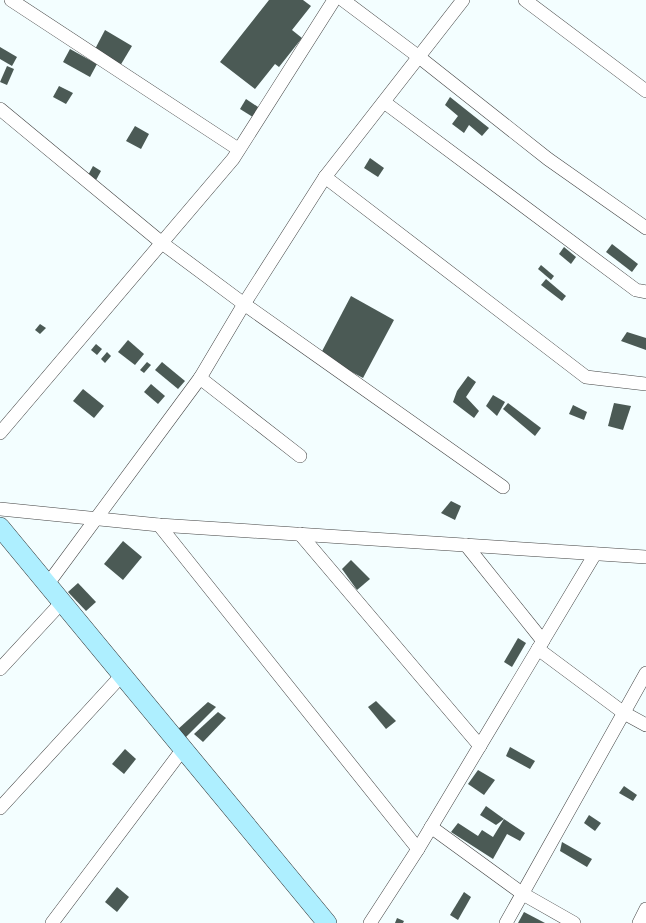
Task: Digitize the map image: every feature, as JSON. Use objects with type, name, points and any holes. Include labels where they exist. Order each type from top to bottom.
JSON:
[{"type":"street","points":[[11,0],[238,150]]},
{"type":"street","points":[[0,433],[232,159],[334,0]]},
{"type":"street","points":[[343,0],[419,57],[548,159],[646,228]]},
{"type":"street","points":[[48,585],[200,378],[244,304],[325,177],[463,0]]},
{"type":"street","points":[[525,0],[646,91]]},
{"type":"street","points":[[384,102],[636,290],[646,292]]},
{"type":"street","points":[[1,111],[162,243],[244,304],[503,487]]},
{"type":"street","points":[[325,177],[586,377],[646,384]]},
{"type":"street","points":[[200,378],[300,456]]},
{"type":"street","points":[[0,509],[159,524],[646,557]]},
{"type":"street","points":[[159,524],[418,850]]},
{"type":"street","points":[[0,527],[327,923]]},
{"type":"street","points":[[300,534],[480,746]]},
{"type":"street","points":[[466,545],[540,645],[624,713],[646,725]]},
{"type":"street","points":[[370,923],[418,850],[595,554]]},
{"type":"street","points":[[0,669],[62,602]]},
{"type":"street","points":[[506,923],[646,673]]},
{"type":"street","points":[[0,808],[122,675]]},
{"type":"street","points":[[52,923],[183,749]]},
{"type":"street","points":[[431,828],[523,894],[574,923]]},
{"type":"street","points":[[639,923],[646,909]]},
{"type":"building","points":[[269,0],[303,0],[311,6],[292,30],[302,38],[279,67],[275,64],[255,89],[220,62]]},
{"type":"building","points":[[105,30],[132,46],[120,66],[94,51]]},
{"type":"building","points":[[0,47],[17,57],[12,66],[0,59]]},
{"type":"building","points":[[70,49],[97,64],[90,77],[63,62]]},
{"type":"building","points":[[7,66],[14,69],[7,85],[0,82]]},
{"type":"building","points":[[59,86],[73,93],[66,104],[53,97]]},
{"type":"building","points":[[450,97],[489,128],[482,136],[469,125],[464,133],[452,124],[458,116],[445,105]]},
{"type":"building","points":[[246,99],[267,113],[261,122],[240,109]]},
{"type":"building","points":[[135,126],[149,134],[141,149],[126,141]]},
{"type":"building","points":[[370,158],[384,168],[378,177],[364,168]]},
{"type":"building","points":[[93,166],[101,171],[95,182],[87,177]]},
{"type":"building","points":[[612,244],[638,264],[632,272],[606,252]]},
{"type":"building","points":[[564,247],[576,257],[571,264],[559,254]]},
{"type":"building","points":[[541,265],[554,276],[551,280],[538,269]]},
{"type":"building","points":[[546,279],[566,296],[562,301],[541,285]]},
{"type":"building","points":[[351,296],[394,320],[363,378],[320,355]]},
{"type":"building","points":[[40,324],[46,328],[40,334],[35,330]]},
{"type":"building","points":[[627,332],[646,338],[646,350],[621,341]]},
{"type":"building","points":[[128,340],[144,354],[135,365],[118,352]]},
{"type":"building","points":[[96,344],[102,349],[97,355],[91,350]]},
{"type":"building","points":[[107,352],[111,356],[105,363],[101,359]]},
{"type":"building","points":[[147,362],[151,365],[144,373],[140,370]]},
{"type":"building","points":[[162,362],[185,381],[178,389],[155,370]]},
{"type":"building","points":[[468,376],[476,382],[466,397],[479,411],[474,418],[453,402],[457,391]]},
{"type":"building","points":[[151,384],[165,396],[158,404],[144,392]]},
{"type":"building","points":[[83,389],[104,406],[94,418],[73,401]]},
{"type":"building","points":[[493,395],[505,402],[497,416],[486,406]]},
{"type":"building","points":[[508,403],[541,428],[535,436],[503,409]]},
{"type":"building","points":[[614,403],[631,406],[623,430],[608,426]]},
{"type":"building","points":[[573,405],[587,412],[584,420],[569,414]]},
{"type":"building","points":[[451,501],[461,506],[455,520],[441,513]]},
{"type":"building","points":[[123,541],[142,557],[123,580],[104,564]]},
{"type":"building","points":[[351,560],[370,579],[357,590],[342,569]]},
{"type":"building","points":[[78,583],[96,602],[86,611],[68,592]]},
{"type":"building","points":[[518,638],[526,643],[512,667],[504,662]]},
{"type":"building","points":[[376,701],[396,721],[386,729],[368,707]]},
{"type":"building","points":[[208,702],[216,707],[185,738],[177,730]]},
{"type":"building","points":[[218,712],[226,718],[203,742],[194,734]]},
{"type":"building","points":[[510,747],[535,761],[530,769],[506,756]]},
{"type":"building","points":[[125,749],[136,759],[124,774],[112,764]]},
{"type":"building","points":[[478,770],[495,780],[484,795],[468,784]]},
{"type":"building","points":[[624,786],[637,795],[633,801],[619,793]]},
{"type":"building","points":[[486,806],[504,819],[496,825],[480,815]]},
{"type":"building","points":[[589,815],[601,823],[595,831],[584,823]]},
{"type":"building","points":[[504,819],[525,833],[520,841],[507,834],[493,859],[451,832],[458,823],[478,836],[482,830],[493,837]]},
{"type":"building","points":[[562,842],[592,859],[587,867],[560,851]]},
{"type":"building","points":[[117,887],[129,897],[117,912],[105,902]]},
{"type":"building","points":[[464,892],[471,897],[458,920],[450,915]]},
{"type":"building","points":[[524,912],[545,923],[518,923]]},
{"type":"building","points":[[397,918],[404,921],[403,923],[395,923]]}]
